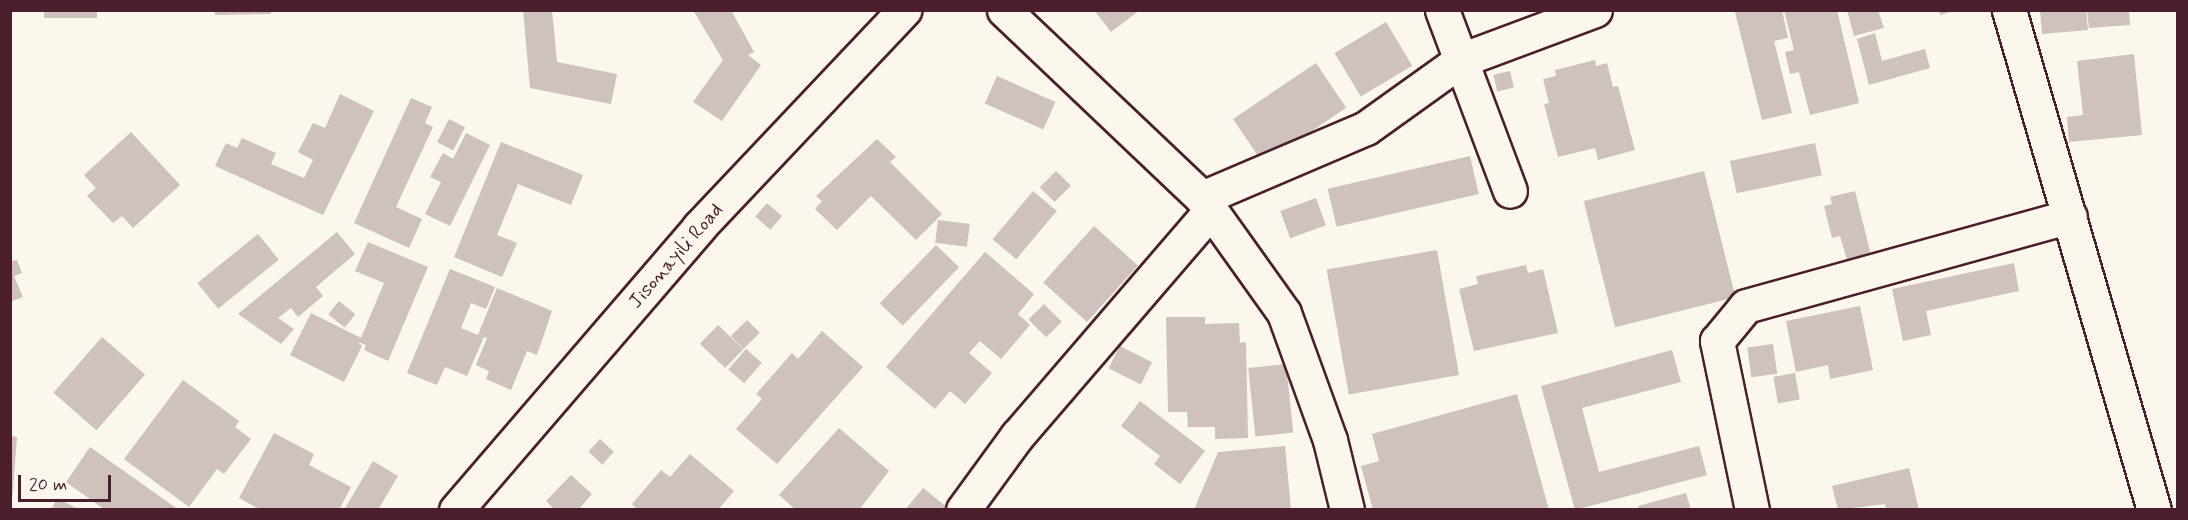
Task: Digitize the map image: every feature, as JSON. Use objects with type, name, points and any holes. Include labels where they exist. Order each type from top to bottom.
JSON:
[{"type":"street","name":"Jisonayili Road","points":[[456,510],[699,227],[904,10]]},
{"type":"street","points":[[1004,10],[1206,205],[1284,313],[1330,440],[1347,510]]},
{"type":"street","points":[[1442,10],[1510,191]]},
{"type":"street","points":[[963,510],[1017,436],[1206,205],[1366,128],[1461,60],[1595,10]]},
{"type":"street","points":[[2009,10],[2154,510]]},
{"type":"street","points":[[1752,510],[1717,341],[1746,306],[2070,216]]},
{"type":"building","points":[[44,10],[97,10],[97,18],[44,18]]},
{"type":"building","points":[[215,10],[271,10],[271,14],[215,15]]},
{"type":"building","points":[[523,10],[552,10],[557,62],[617,74],[611,104],[530,88]]},
{"type":"building","points":[[693,10],[731,10],[754,52],[748,55],[761,65],[722,121],[693,102],[723,60]]},
{"type":"building","points":[[1094,10],[1140,10],[1111,32]]},
{"type":"building","points":[[1782,10],[1788,38],[1774,41],[1792,113],[1762,120],[1735,12]]},
{"type":"building","points":[[1784,10],[1837,10],[1859,103],[1810,115],[1799,72],[1790,74],[1785,52],[1794,50]]},
{"type":"building","points":[[1847,10],[1878,10],[1884,28],[1854,36]]},
{"type":"building","points":[[1939,10],[1954,10],[1954,11],[1940,15]]},
{"type":"building","points":[[2040,10],[2086,10],[2088,30],[2042,34]]},
{"type":"building","points":[[2087,10],[2129,10],[2130,25],[2089,28]]},
{"type":"building","points":[[1386,22],[1412,66],[1361,97],[1335,53]]},
{"type":"building","points":[[1875,33],[1882,61],[1925,49],[1930,68],[1869,85],[1857,39]]},
{"type":"building","points":[[2134,54],[2142,135],[2069,142],[2067,117],[2083,115],[2077,61]]},
{"type":"building","points":[[1595,60],[1596,66],[1607,63],[1613,87],[1618,86],[1635,150],[1598,160],[1595,148],[1558,157],[1544,104],[1549,103],[1543,79],[1556,76],[1555,70]]},
{"type":"building","points":[[1316,63],[1346,108],[1263,164],[1233,119]]},
{"type":"building","points":[[1510,71],[1514,88],[1497,91],[1493,75]]},
{"type":"building","points":[[997,76],[1055,102],[1043,129],[985,103]]},
{"type":"building","points":[[340,94],[374,111],[323,215],[215,166],[226,143],[237,148],[242,138],[276,153],[271,164],[304,178],[313,160],[298,152],[313,123],[325,128]]},
{"type":"building","points":[[411,98],[432,107],[425,123],[433,127],[396,207],[422,219],[409,248],[354,223]]},
{"type":"building","points":[[449,119],[465,127],[453,150],[437,142]]},
{"type":"building","points":[[131,132],[180,185],[133,228],[122,216],[113,223],[87,196],[96,188],[84,175]]},
{"type":"building","points":[[466,133],[490,145],[450,226],[425,214],[441,182],[430,177],[443,153],[453,159]]},
{"type":"building","points":[[877,139],[896,157],[890,162],[942,214],[916,240],[871,196],[837,230],[815,209],[822,201],[816,196]]},
{"type":"building","points":[[501,142],[583,175],[571,205],[518,184],[497,235],[517,243],[502,277],[454,257]]},
{"type":"building","points":[[1815,143],[1822,175],[1737,193],[1730,161]]},
{"type":"building","points":[[1470,156],[1479,194],[1337,227],[1328,189]]},
{"type":"building","points":[[1056,171],[1071,186],[1055,202],[1040,187]]},
{"type":"building","points":[[1704,171],[1735,297],[1615,327],[1584,201]]},
{"type":"building","points":[[1033,191],[1057,211],[1016,259],[993,239]]},
{"type":"building","points":[[1855,191],[1873,263],[1860,266],[1858,257],[1847,260],[1840,236],[1832,238],[1824,206],[1832,204],[1830,197]]},
{"type":"building","points":[[1316,198],[1326,225],[1290,238],[1280,211]]},
{"type":"building","points":[[767,203],[782,216],[770,230],[755,217]]},
{"type":"building","points":[[938,220],[970,224],[967,247],[935,243]]},
{"type":"building","points":[[1094,226],[1138,265],[1087,322],[1043,282]]},
{"type":"building","points":[[337,232],[355,254],[316,287],[323,296],[298,317],[291,308],[278,318],[294,329],[281,344],[238,314]]},
{"type":"building","points":[[258,234],[279,260],[218,309],[197,283]]},
{"type":"building","points":[[368,242],[428,267],[388,361],[364,350],[366,345],[358,342],[362,346],[344,382],[290,355],[311,313],[361,338],[384,283],[355,271]]},
{"type":"building","points":[[936,245],[959,267],[903,325],[880,303]]},
{"type":"building","points":[[1437,250],[1459,375],[1349,395],[1327,269]]},
{"type":"building","points":[[985,252],[1034,294],[1018,314],[1030,325],[1001,359],[980,341],[969,353],[992,373],[965,404],[950,391],[935,409],[886,367]]},
{"type":"building","points":[[17,260],[22,273],[14,276],[23,297],[10,302],[10,262]]},
{"type":"building","points":[[2014,263],[2019,291],[1926,311],[1931,335],[1903,341],[1892,289]]},
{"type":"building","points":[[1526,265],[1528,273],[1543,269],[1558,333],[1474,351],[1459,289],[1478,284],[1476,276]]},
{"type":"building","points":[[450,269],[495,287],[486,309],[471,303],[461,328],[478,335],[497,288],[552,311],[537,355],[527,351],[511,390],[486,379],[489,371],[476,365],[487,338],[484,337],[467,376],[445,367],[437,385],[407,373]]},
{"type":"building","points":[[339,301],[355,314],[345,327],[328,314]]},
{"type":"building","points":[[1044,304],[1062,322],[1046,337],[1028,320]]},
{"type":"building","points":[[1860,306],[1873,370],[1830,379],[1828,365],[1796,372],[1786,321]]},
{"type":"building","points":[[1166,317],[1205,317],[1205,324],[1239,323],[1240,343],[1246,342],[1248,438],[1215,439],[1215,427],[1188,427],[1187,412],[1168,412]]},
{"type":"building","points":[[747,320],[760,333],[743,349],[731,336]]},
{"type":"building","points":[[718,325],[743,349],[725,368],[700,344]]},
{"type":"building","points":[[822,331],[863,367],[777,464],[736,429],[762,399],[756,394],[792,353],[798,359]]},
{"type":"building","points":[[102,337],[145,374],[96,430],[53,393]]},
{"type":"building","points":[[1773,344],[1777,374],[1751,377],[1747,348]]},
{"type":"building","points":[[1120,346],[1152,362],[1141,385],[1109,368]]},
{"type":"building","points":[[746,349],[762,363],[744,383],[728,369]]},
{"type":"building","points":[[1672,350],[1681,382],[1582,408],[1599,472],[1699,446],[1707,475],[1575,510],[1541,386]]},
{"type":"building","points":[[1286,364],[1293,433],[1255,437],[1248,368]]},
{"type":"building","points":[[1795,373],[1800,400],[1778,403],[1773,377]]},
{"type":"building","points":[[183,380],[239,421],[235,427],[251,439],[224,474],[217,469],[189,507],[124,459]]},
{"type":"building","points":[[1517,394],[1549,510],[1373,510],[1361,466],[1379,461],[1372,434]]},
{"type":"building","points":[[1140,401],[1205,451],[1180,484],[1154,464],[1160,456],[1121,426]]},
{"type":"building","points":[[839,428],[889,471],[859,510],[796,510],[779,495]]},
{"type":"building","points":[[274,433],[314,454],[309,465],[351,487],[339,510],[261,510],[239,498]]},
{"type":"building","points":[[10,436],[17,437],[12,501],[10,501]]},
{"type":"building","points":[[600,439],[614,452],[602,464],[588,451]]},
{"type":"building","points":[[1285,446],[1291,510],[1194,510],[1218,452]]},
{"type":"building","points":[[90,447],[179,510],[105,510],[66,482]]},
{"type":"building","points":[[690,454],[734,491],[718,510],[638,510],[632,504],[661,470],[670,477]]},
{"type":"building","points":[[373,461],[398,476],[378,510],[344,510]]},
{"type":"building","points":[[1909,468],[1919,510],[1886,510],[1885,504],[1838,510],[1832,486]]},
{"type":"building","points":[[571,475],[592,494],[578,510],[555,510],[546,501]]},
{"type":"building","points":[[923,488],[948,508],[946,510],[905,510]]},
{"type":"building","points":[[1686,493],[1691,510],[1639,510],[1638,506]]},
{"type":"building","points":[[57,498],[80,510],[51,510]]}]
